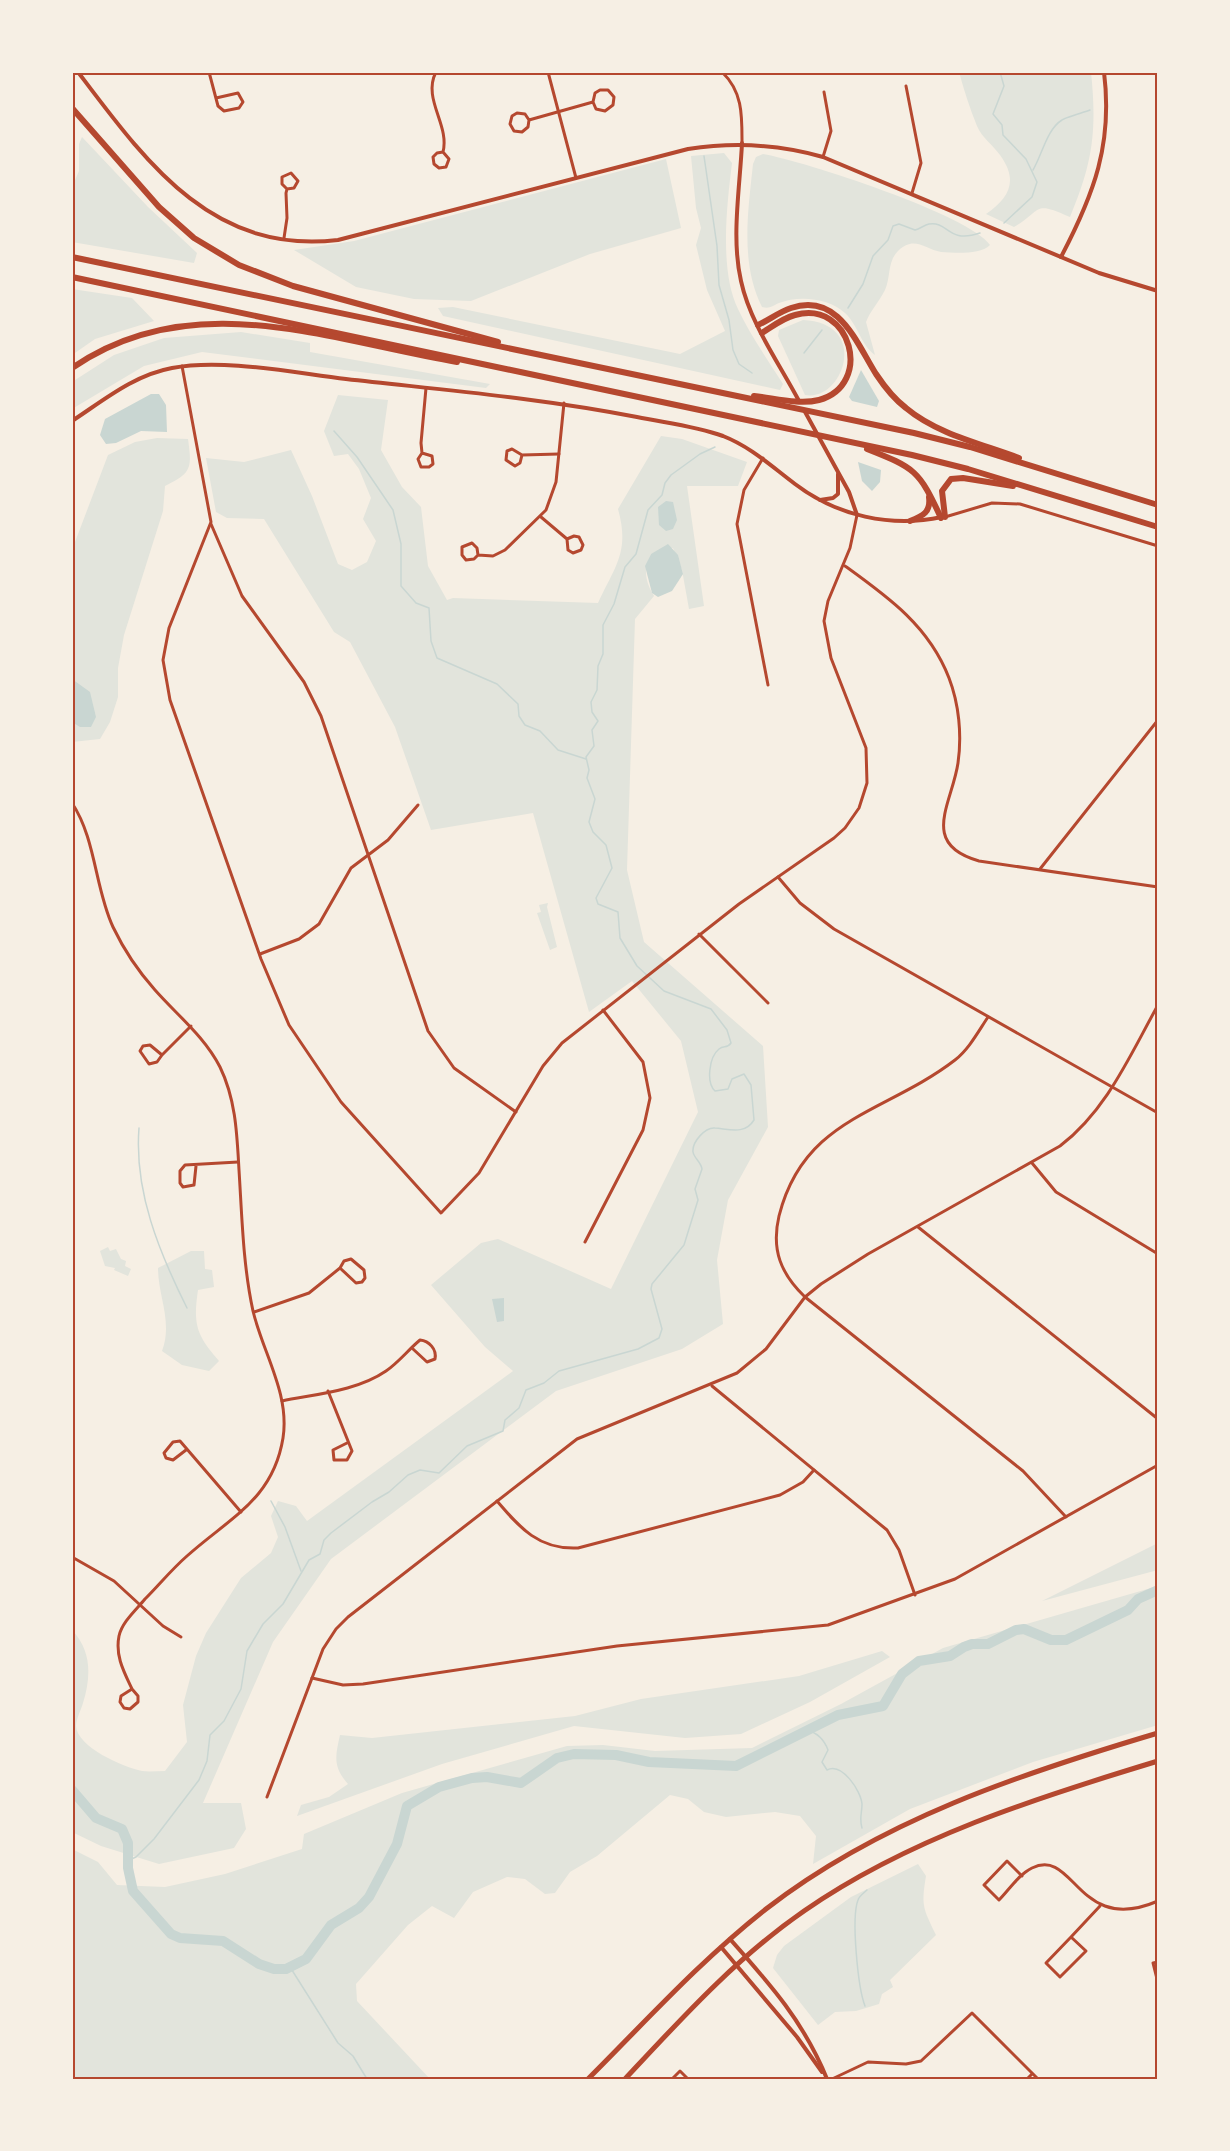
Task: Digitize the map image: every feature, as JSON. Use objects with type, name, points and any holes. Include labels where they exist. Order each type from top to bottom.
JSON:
[{"type":"highway","points":[[72,108],[159,207],[194,238],[239,265],[310,291],[586,364]]},
{"type":"highway","points":[[72,256],[914,433],[1073,478],[1158,505]]},
{"type":"highway","points":[[72,277],[968,469],[1158,527]]},
{"type":"highway","points":[[758,325],[792,308],[815,306],[830,311],[849,326],[877,376],[895,398],[912,413],[938,428],[1073,478]]},
{"type":"highway","points":[[717,392],[807,402],[828,397],[841,387],[851,366],[851,352],[847,336],[832,321],[820,315],[801,314],[786,318],[762,333]]},
{"type":"highway","points":[[72,368],[131,337],[168,327],[209,322],[283,329],[515,371]]},
{"type":"highway","points":[[850,442],[905,464],[916,472],[943,517]]},
{"type":"highway","points":[[943,517],[942,491],[946,482],[951,479],[963,478],[1036,490]]},
{"type":"highway","points":[[910,521],[927,511],[930,501],[927,488]]},
{"type":"main road","points":[[588,2079],[730,1939],[809,1879],[852,1851],[916,1818],[1009,1781],[1158,1733]]},
{"type":"main road","points":[[625,2079],[736,1965],[829,1895],[927,1844],[996,1815],[1158,1761]]},
{"type":"street","points":[[78,72],[152,161],[200,207],[244,231],[284,240],[338,240],[688,149],[742,143],[791,148],[823,157],[1120,281],[1158,291]]},
{"type":"street","points":[[209,72],[218,106],[224,111],[239,108],[243,102],[242,96],[238,93],[216,98]]},
{"type":"street","points":[[436,72],[432,88],[444,140],[443,152],[449,162],[446,166],[439,168],[434,164],[433,158],[437,153],[443,152]]},
{"type":"street","points":[[548,72],[576,178]]},
{"type":"street","points":[[211,522],[169,628],[163,660],[170,700],[260,954],[289,1025],[329,1086],[441,1213],[479,1173],[549,1058],[603,1010],[699,934],[845,828],[859,808],[867,783],[867,758],[863,738],[831,658],[825,632],[825,610],[844,566],[856,515],[854,504],[762,333],[744,294],[738,267],[742,143],[740,100],[730,81],[722,72]]},
{"type":"street","points":[[1061,256],[1084,212],[1099,173],[1106,123],[1104,72]]},
{"type":"street","points":[[906,86],[921,163],[912,193]]},
{"type":"street","points":[[600,90],[608,90],[614,97],[612,107],[605,111],[596,109],[593,102],[595,93],[600,90]]},
{"type":"street","points":[[823,157],[831,131],[824,92]]},
{"type":"street","points":[[529,120],[593,102]]},
{"type":"street","points":[[518,113],[525,114],[529,120],[528,126],[522,132],[514,131],[510,124],[512,116],[518,113]]},
{"type":"street","points":[[284,240],[287,189],[282,184],[282,177],[291,173],[297,178],[297,185],[287,189]]},
{"type":"street","points":[[72,421],[131,382],[161,370],[182,366],[213,365],[426,388],[564,404],[702,430],[729,438],[763,458],[818,500],[856,515],[910,521],[943,517],[992,503],[1020,504],[1158,546]]},
{"type":"street","points":[[182,366],[211,522],[242,596],[304,682],[315,704],[421,1013],[436,1045],[465,1078],[517,1112]]},
{"type":"street","points":[[422,453],[428,452],[434,458],[429,468],[419,465],[418,459],[422,453],[426,388]]},
{"type":"street","points":[[478,555],[488,557],[498,554],[541,517],[553,496],[564,404]]},
{"type":"street","points":[[522,455],[518,465],[509,464],[506,460],[507,452],[512,449],[522,455],[559,454]]},
{"type":"street","points":[[763,458],[744,490],[737,524],[768,685]]},
{"type":"street","points":[[818,500],[833,498],[838,494],[837,470]]},
{"type":"street","points":[[541,517],[567,539]]},
{"type":"street","points":[[572,536],[579,537],[583,545],[581,550],[570,552],[566,547],[567,539],[572,536]]},
{"type":"street","points":[[468,543],[475,544],[478,555],[474,559],[466,560],[462,555],[462,547],[468,543]]},
{"type":"street","points":[[844,566],[911,617],[930,640],[950,680],[960,738],[958,765],[943,822],[947,840],[955,850],[972,859],[1158,887]]},
{"type":"street","points":[[1040,869],[1158,720]]},
{"type":"street","points":[[72,803],[82,822],[104,905],[118,937],[139,971],[191,1026],[212,1053],[230,1092],[236,1117],[247,1275],[254,1312],[282,1401],[284,1429],[277,1462],[261,1492],[241,1512],[188,1555],[125,1623],[118,1644],[120,1662],[132,1689],[138,1696],[138,1702],[130,1709],[124,1708],[120,1702],[121,1696],[132,1689]]},
{"type":"street","points":[[260,954],[290,943],[313,929],[326,915],[351,868],[388,840],[418,805]]},
{"type":"street","points":[[778,877],[800,903],[822,921],[1158,1113]]},
{"type":"street","points":[[699,934],[768,1003]]},
{"type":"street","points":[[267,1797],[329,1638],[342,1623],[587,1433],[737,1373],[756,1359],[805,1297],[868,1254],[1060,1146],[1088,1123],[1112,1087],[1158,1005]]},
{"type":"street","points":[[585,1242],[643,1130],[650,1098],[643,1062],[603,1010]]},
{"type":"street","points":[[988,1017],[957,1059],[836,1129],[815,1146],[800,1166],[781,1209],[776,1245],[787,1278],[805,1297],[1023,1471],[1066,1517]]},
{"type":"street","points":[[162,1054],[150,1045],[143,1046],[140,1051],[142,1057],[152,1064],[191,1026]]},
{"type":"street","points":[[196,1166],[194,1185],[183,1188],[180,1183],[181,1168],[189,1164],[196,1166],[239,1162]]},
{"type":"street","points":[[1032,1162],[1056,1192],[1158,1254]]},
{"type":"street","points":[[917,1226],[1158,1419]]},
{"type":"street","points":[[254,1312],[309,1293],[344,1261],[351,1259],[364,1270],[366,1278],[356,1283],[339,1268]]},
{"type":"street","points":[[282,1401],[375,1378],[413,1349],[420,1340],[426,1341],[435,1350],[435,1359],[427,1362],[413,1349]]},
{"type":"street","points":[[711,1385],[886,1530],[899,1550],[915,1595]]},
{"type":"street","points":[[328,1391],[346,1443],[352,1452],[350,1458],[341,1462],[334,1460],[333,1450],[346,1443]]},
{"type":"street","points":[[186,1450],[173,1461],[166,1458],[164,1453],[166,1447],[176,1440],[180,1441],[241,1512]]},
{"type":"street","points":[[312,1678],[343,1685],[363,1684],[617,1646],[813,1628],[915,1595],[970,1572],[1158,1466]]},
{"type":"street","points":[[497,1501],[531,1537],[554,1547],[578,1548],[780,1495],[798,1486],[814,1470]]},
{"type":"street","points":[[72,1557],[114,1581],[163,1626],[181,1637]]},
{"type":"street","points":[[1022,1876],[1007,1861],[984,1885],[999,1900],[1022,1876],[1039,1865],[1051,1865],[1064,1872],[1088,1899],[1101,1906],[1116,1910],[1131,1910],[1158,1901]]},
{"type":"street","points":[[1071,1937],[1086,1951],[1060,1977],[1046,1963],[1071,1937],[1101,1906]]},
{"type":"street","points":[[730,1939],[794,2014],[816,2051],[827,2079]]},
{"type":"street","points":[[721,1947],[797,2037],[827,2079]]},
{"type":"street","points":[[1158,1962],[1153,1963],[1158,1983]]},
{"type":"street","points":[[832,2079],[868,2062],[906,2064],[921,2061],[972,2013],[1038,2079]]},
{"type":"street","points":[[672,2079],[680,2071],[688,2079]]},
{"type":"street","points":[[1027,2079],[1032,2074]]},
{"type":"shaded area","points":[[959,72],[1091,72],[1093,129],[1091,146],[1084,179],[1070,217],[1043,208],[1014,227],[986,214],[1006,195],[1010,181],[1009,173],[1000,155],[977,126]]},
{"type":"shaded area","points":[[82,137],[148,207],[197,253],[194,263],[72,242],[72,187],[79,171],[79,144]]},
{"type":"shaded area","points":[[724,153],[732,163],[726,256],[732,293],[748,328],[783,384],[780,390],[443,316],[438,308],[453,307],[680,354],[725,331],[707,290],[696,245],[701,228],[696,208],[691,156]]},
{"type":"shaded area","points":[[763,154],[848,178],[920,205],[952,219],[976,233],[990,245],[974,252],[953,253],[941,252],[914,243],[898,251],[892,260],[885,290],[866,322],[875,355],[866,346],[845,313],[831,304],[814,299],[796,299],[762,307],[751,273],[747,237],[753,164],[756,157]]},
{"type":"shaded area","points":[[666,159],[681,228],[590,254],[471,301],[414,299],[356,287],[294,250],[354,241]]},
{"type":"shaded area","points":[[72,289],[132,298],[154,321],[95,339],[72,355]]},
{"type":"shaded area","points":[[803,320],[824,324],[837,334],[844,347],[844,361],[839,375],[830,387],[819,394],[805,395],[778,336],[779,330]]},
{"type":"shaded area","points":[[241,332],[310,343],[310,352],[490,384],[486,388],[202,352],[144,366],[72,409],[72,382],[114,355],[164,338]]},
{"type":"shaded area","points":[[861,370],[879,401],[877,407],[852,401],[849,397]]},
{"type":"shaded area","points":[[151,394],[159,394],[166,405],[167,432],[141,431],[116,443],[106,444],[100,435],[105,419]]},
{"type":"shaded area","points":[[338,395],[388,400],[381,450],[402,487],[421,507],[428,566],[447,600],[453,598],[598,603],[619,558],[622,537],[618,509],[661,436],[682,439],[747,462],[738,486],[687,486],[704,606],[689,609],[682,570],[673,548],[651,554],[647,565],[647,580],[654,596],[635,619],[627,870],[644,942],[763,1046],[768,1127],[728,1200],[717,1260],[723,1324],[682,1349],[556,1391],[331,1559],[273,1642],[203,1803],[241,1803],[246,1829],[234,1848],[159,1864],[101,1846],[72,1832],[72,1630],[79,1638],[88,1665],[86,1693],[76,1723],[78,1734],[102,1755],[124,1765],[142,1771],[165,1771],[187,1742],[183,1705],[196,1656],[206,1633],[241,1578],[271,1553],[278,1537],[271,1516],[278,1501],[296,1506],[307,1521],[513,1371],[485,1347],[431,1285],[481,1243],[498,1239],[611,1289],[698,1112],[681,1041],[632,981],[589,1012],[533,813],[431,830],[395,727],[350,642],[334,632],[264,519],[227,518],[216,512],[206,458],[244,462],[291,450],[312,496],[338,564],[352,570],[367,562],[376,541],[363,519],[371,498],[359,469],[348,454],[334,456],[324,431]]},
{"type":"shaded area","points":[[157,438],[188,439],[190,463],[181,477],[165,486],[163,511],[124,635],[118,668],[118,697],[110,722],[100,739],[72,742],[72,550],[108,455],[135,442]]},
{"type":"shaded area","points":[[858,462],[881,470],[880,482],[872,491],[862,481]]},
{"type":"shaded area","points":[[666,501],[673,502],[677,520],[673,529],[666,531],[659,525],[658,507]]},
{"type":"shaded area","points":[[668,544],[678,555],[683,574],[672,591],[658,597],[652,593],[645,566],[651,554]]},
{"type":"shaded area","points":[[72,679],[90,692],[96,717],[91,727],[80,727],[72,722]]},
{"type":"shaded area","points":[[548,903],[557,947],[550,950],[537,913],[541,912],[539,905]]},
{"type":"shaded area","points":[[108,1247],[110,1251],[116,1249],[121,1259],[126,1261],[125,1266],[131,1269],[128,1276],[114,1270],[115,1268],[105,1266],[100,1251]]},
{"type":"shaded area","points":[[191,1251],[204,1251],[205,1269],[212,1270],[214,1287],[198,1290],[196,1312],[196,1321],[201,1336],[219,1361],[209,1371],[182,1365],[162,1351],[166,1319],[158,1268]]},
{"type":"shaded area","points":[[504,1298],[504,1321],[497,1322],[492,1299]]},
{"type":"shaded area","points":[[1158,1543],[1158,1570],[1042,1601]]},
{"type":"shaded area","points":[[1158,1586],[1158,1725],[1033,1762],[910,1809],[813,1864],[816,1836],[800,1816],[775,1812],[726,1817],[704,1812],[688,1799],[670,1795],[597,1856],[570,1872],[555,1893],[545,1894],[525,1879],[507,1877],[473,1892],[454,1918],[432,1906],[408,1925],[356,1984],[357,2001],[430,2079],[72,2079],[72,1849],[98,1862],[117,1885],[165,1887],[225,1874],[302,1849],[304,1834],[402,1793],[567,1746],[603,1745],[655,1751],[752,1748],[841,1704],[943,1648]]},
{"type":"shaded area","points":[[882,1651],[890,1657],[810,1702],[741,1734],[685,1738],[574,1726],[442,1764],[297,1816],[301,1805],[329,1797],[348,1784],[336,1761],[340,1735],[372,1738],[575,1716],[641,1699],[799,1676]]},
{"type":"shaded area","points":[[918,1864],[926,1876],[924,1907],[936,1935],[890,1980],[893,1987],[882,1994],[879,2004],[856,2011],[835,2012],[818,2025],[773,1968],[777,1955],[784,1946],[851,1897]]},
{"type":"waterway","points":[[1000,72],[1004,86],[993,114],[1002,125],[1003,135],[1026,159],[1037,182],[1032,197],[1004,223]]},
{"type":"waterway","points":[[1033,170],[1057,124],[1064,119],[1090,110]]},
{"type":"waterway","points":[[704,156],[717,246],[719,285],[729,320],[733,350],[739,364],[752,373]]},
{"type":"waterway","points":[[848,308],[863,284],[873,256],[888,240],[893,226],[899,224],[915,230],[936,224],[961,236],[980,233]]},
{"type":"waterway","points":[[804,353],[822,330]]},
{"type":"waterway","points":[[334,431],[357,457],[393,510],[401,544],[401,586],[416,603],[429,608],[431,641],[437,658],[497,684],[518,704],[519,716],[525,725],[540,731],[558,750],[586,759]]},
{"type":"waterway","points":[[127,1861],[136,1857],[154,1839],[199,1780],[207,1761],[210,1735],[224,1721],[241,1689],[247,1651],[263,1624],[283,1604],[309,1560],[320,1554],[324,1540],[331,1533],[389,1492],[408,1475],[420,1470],[439,1473],[467,1446],[503,1431],[505,1420],[519,1408],[526,1390],[544,1383],[559,1371],[638,1349],[659,1338],[662,1329],[651,1289],[652,1284],[684,1245],[698,1200],[695,1189],[702,1169],[693,1148],[703,1133],[711,1128],[741,1129],[746,1128],[754,1120],[751,1085],[744,1074],[732,1079],[728,1089],[715,1091],[710,1082],[713,1058],[719,1049],[731,1043],[727,1030],[711,1009],[664,991],[637,966],[620,938],[618,912],[598,904],[596,898],[612,868],[606,845],[593,832],[589,822],[595,799],[587,778],[589,770],[586,757],[594,746],[592,730],[598,721],[592,712],[591,702],[597,690],[598,666],[603,654],[603,625],[614,604],[625,567],[636,554],[648,510],[662,495],[665,483],[671,475],[700,454],[715,447]]},
{"type":"waterway","points":[[139,1128],[140,1175],[151,1221],[167,1265],[187,1308]]},
{"type":"waterway","points":[[271,1501],[285,1527],[301,1571]]},
{"type":"waterway","points":[[72,1790],[96,1818],[122,1829],[128,1843],[128,1868],[133,1891],[171,1934],[180,1938],[223,1941],[259,1964],[274,1969],[286,1969],[306,1959],[331,1925],[359,1908],[369,1897],[397,1844],[407,1806],[439,1787],[472,1778],[487,1777],[521,1783],[557,1758],[574,1754],[616,1755],[649,1762],[736,1766],[838,1715],[883,1706],[902,1674],[919,1661],[950,1656],[972,1644],[988,1644],[1016,1630],[1024,1629],[1051,1640],[1066,1640],[1128,1610],[1138,1599],[1158,1590]]},
{"type":"waterway","points":[[807,1730],[817,1735],[826,1746],[828,1750],[822,1762],[827,1770],[839,1770],[850,1779],[858,1792],[862,1804],[862,1828]]},
{"type":"waterway","points":[[865,2006],[858,1969],[855,1922],[858,1900],[867,1890]]},
{"type":"waterway","points":[[290,1967],[338,2043],[353,2056],[367,2079]]}]
